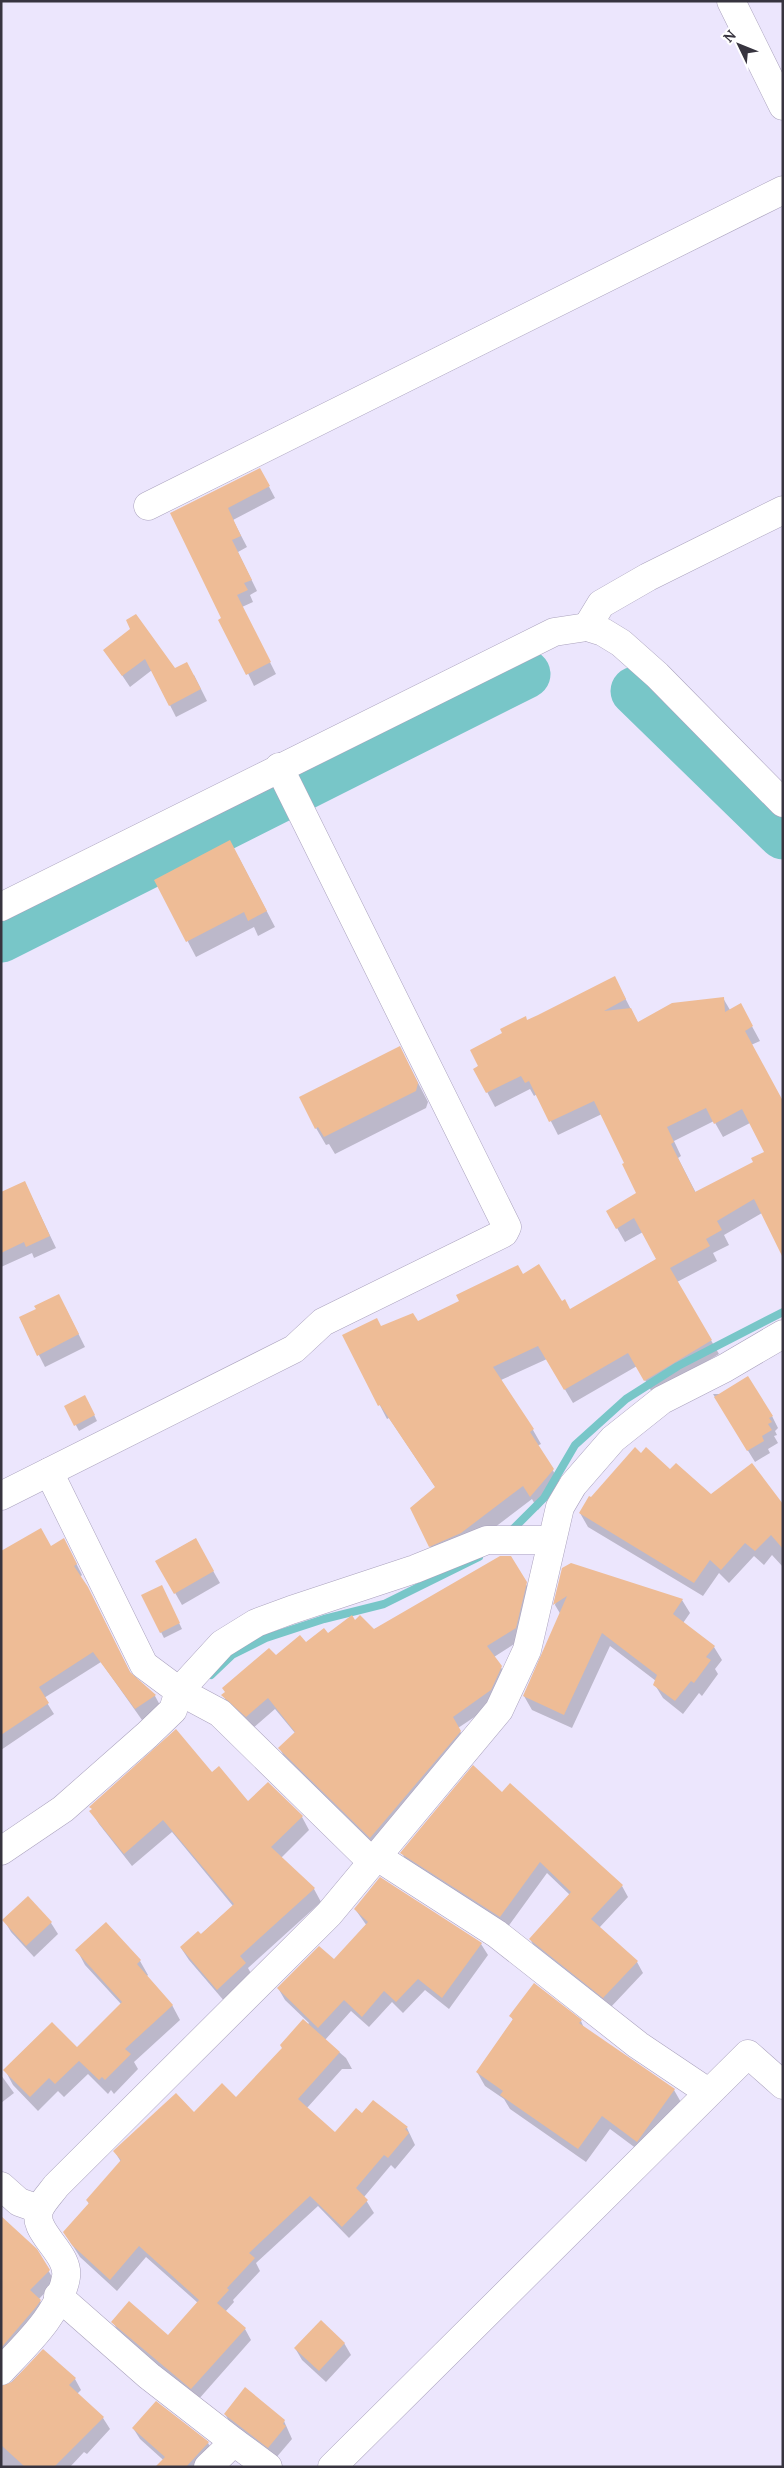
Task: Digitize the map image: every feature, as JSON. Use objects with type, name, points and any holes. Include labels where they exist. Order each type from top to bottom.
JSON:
[{"type":"street","points":[[731,1],[783,106]]},
{"type":"street","points":[[148,506],[783,190]]},
{"type":"street","points":[[587,627],[601,604],[648,577],[783,510]]},
{"type":"street","points":[[1,907],[279,767],[554,632],[587,627],[603,632],[621,643],[657,675],[783,803]]},
{"type":"street","points":[[1,1496],[294,1349],[323,1322],[504,1233],[507,1227],[279,767]]},
{"type":"street","points":[[1,2372],[51,2315],[66,2276],[63,2259],[39,2224],[15,2204],[56,2186],[329,1914],[499,1710],[527,1650],[560,1507],[573,1484],[613,1439],[662,1400],[783,1334]]},
{"type":"street","points":[[48,1472],[144,1665],[179,1691],[220,1713],[374,1859],[497,1934],[638,2045],[708,2092]]},
{"type":"street","points":[[1,1851],[63,1809],[147,1735],[174,1710],[179,1691],[222,1644],[256,1623],[416,1569],[487,1540],[552,1540]]},
{"type":"street","points":[[332,2467],[748,2054],[783,2085]]},
{"type":"street","points":[[58,2296],[149,2376],[268,2467]]},
{"type":"street","points":[[208,2467],[234,2442]]},
{"type":"building","points":[[260,468],[270,486],[228,508],[241,536],[232,540],[252,580],[244,583],[248,590],[237,595],[271,662],[246,675],[218,620],[221,618],[170,513]]},
{"type":"building","points":[[136,614],[175,668],[187,662],[201,689],[169,706],[145,659],[122,676],[103,650],[130,629],[126,620]]},
{"type":"building","points":[[230,840],[267,911],[248,921],[244,912],[186,942],[154,880]]},
{"type":"building","points":[[615,976],[626,999],[604,1011],[631,1008],[638,1022],[672,1003],[724,997],[725,1012],[741,1003],[753,1026],[745,1031],[783,1101],[783,1258],[754,1199],[717,1221],[722,1230],[706,1239],[710,1246],[670,1268],[712,1340],[644,1381],[628,1353],[564,1390],[538,1346],[493,1367],[534,1429],[530,1432],[554,1469],[530,1497],[523,1486],[461,1533],[429,1547],[410,1508],[435,1487],[380,1405],[378,1406],[342,1335],[377,1318],[381,1326],[413,1313],[418,1321],[459,1301],[456,1295],[518,1265],[523,1274],[539,1264],[562,1301],[565,1299],[570,1309],[656,1259],[634,1218],[616,1229],[606,1211],[636,1193],[622,1164],[624,1163],[594,1101],[549,1122],[529,1081],[525,1083],[521,1076],[486,1093],[473,1069],[478,1066],[470,1050],[502,1033],[500,1029],[526,1016],[527,1020]],"holes":[[[706,1108],[714,1124],[742,1109],[764,1152],[751,1158],[753,1162],[695,1192],[671,1144],[674,1142],[667,1127]]]},
{"type":"building","points":[[400,1046],[418,1083],[416,1091],[324,1137],[318,1127],[315,1129],[299,1097]]},
{"type":"building","points":[[25,1181],[50,1236],[26,1247],[24,1242],[1,1253],[1,1192]]},
{"type":"building","points":[[59,1294],[79,1334],[37,1356],[19,1317],[36,1309],[34,1306]]},
{"type":"building","points":[[748,1376],[773,1416],[769,1418],[772,1422],[768,1424],[772,1430],[762,1436],[764,1441],[747,1451],[714,1397]]},
{"type":"building","points":[[85,1395],[95,1415],[74,1426],[64,1406]]},
{"type":"building","points":[[635,1447],[641,1453],[646,1447],[670,1469],[676,1463],[711,1494],[752,1463],[783,1504],[783,1549],[771,1535],[755,1551],[745,1543],[721,1570],[710,1560],[694,1583],[579,1513],[589,1496],[591,1497]]},
{"type":"building","points":[[41,1528],[51,1546],[64,1538],[77,1564],[74,1566],[88,1587],[130,1672],[156,1695],[135,1709],[93,1652],[39,1687],[49,1703],[1,1735],[1,1551]]},
{"type":"building","points":[[196,1538],[214,1571],[174,1594],[155,1561]]},
{"type":"building","points":[[500,1556],[511,1556],[527,1582],[516,1628],[487,1646],[502,1666],[491,1690],[453,1717],[461,1731],[370,1838],[278,1748],[295,1732],[268,1698],[246,1717],[221,1695],[225,1692],[222,1688],[269,1648],[276,1655],[300,1635],[306,1642],[324,1628],[328,1633],[352,1615],[355,1620],[360,1615],[374,1629]]},
{"type":"building","points":[[571,1563],[683,1599],[673,1614],[715,1646],[706,1657],[711,1660],[694,1683],[691,1681],[675,1701],[653,1685],[657,1675],[602,1633],[564,1715],[523,1696],[567,1596],[553,1605],[562,1568]]},
{"type":"building","points":[[162,1585],[180,1623],[160,1633],[141,1595]]},
{"type":"building","points":[[176,1729],[212,1772],[219,1766],[248,1801],[268,1782],[303,1816],[271,1847],[315,1888],[240,1956],[246,1963],[217,1990],[180,1947],[198,1931],[201,1934],[234,1904],[163,1820],[124,1854],[89,1811],[92,1809],[89,1807]]},
{"type":"building","points":[[473,1765],[502,1792],[510,1783],[623,1885],[591,1919],[638,1961],[603,1998],[529,1939],[571,1892],[540,1862],[500,1917],[400,1853]]},
{"type":"building","points":[[380,1877],[482,1943],[442,1998],[418,1979],[396,2002],[384,1991],[362,2017],[344,2000],[318,2028],[277,1988],[319,1946],[334,1959],[368,1922],[354,1909]]},
{"type":"building","points":[[28,1896],[52,1922],[26,1946],[2,1920]]},
{"type":"building","points":[[106,1922],[141,1960],[137,1964],[173,2005],[125,2049],[131,2054],[105,2080],[102,2077],[99,2080],[79,2061],[55,2084],[49,2078],[30,2097],[3,2070],[52,2022],[77,2047],[122,2002],[75,1950]]},
{"type":"building","points":[[534,1983],[582,2020],[579,2023],[675,2089],[637,2142],[602,2116],[578,2149],[500,2095],[503,2091],[476,2072],[513,2019],[509,2016]]},
{"type":"building","points":[[303,2019],[340,2052],[298,2099],[335,2132],[356,2108],[362,2113],[373,2100],[408,2127],[405,2129],[409,2133],[388,2158],[384,2155],[356,2188],[368,2200],[342,2227],[310,2196],[249,2253],[255,2258],[227,2288],[229,2290],[217,2303],[246,2328],[191,2389],[111,2322],[129,2301],[168,2335],[199,2300],[139,2246],[110,2280],[72,2245],[63,2232],[89,2203],[86,2200],[121,2160],[113,2151],[176,2093],[194,2112],[222,2083],[236,2097],[282,2048],[280,2045]]},
{"type":"building","points":[[1,2216],[37,2249],[50,2270],[30,2290],[41,2300],[1,2348]]},
{"type":"building","points":[[321,2320],[345,2343],[319,2371],[294,2348]]},
{"type":"building","points":[[43,2349],[76,2378],[69,2385],[104,2417],[54,2467],[25,2467],[1,2445],[1,2386],[12,2382]]},
{"type":"building","points":[[245,2387],[285,2420],[283,2424],[286,2426],[268,2448],[224,2414]]},
{"type":"building","points":[[156,2401],[209,2442],[186,2467],[155,2467],[165,2457],[132,2428]]},
{"type":"waterway","points":[[1,938],[526,674]]},
{"type":"waterway","points":[[635,691],[783,835]]},
{"type":"waterway","points":[[509,1533],[544,1498],[575,1445],[626,1399],[678,1366],[783,1312]]},
{"type":"waterway","points":[[211,1675],[232,1655],[266,1638],[324,1619],[384,1604],[479,1557]]}]
